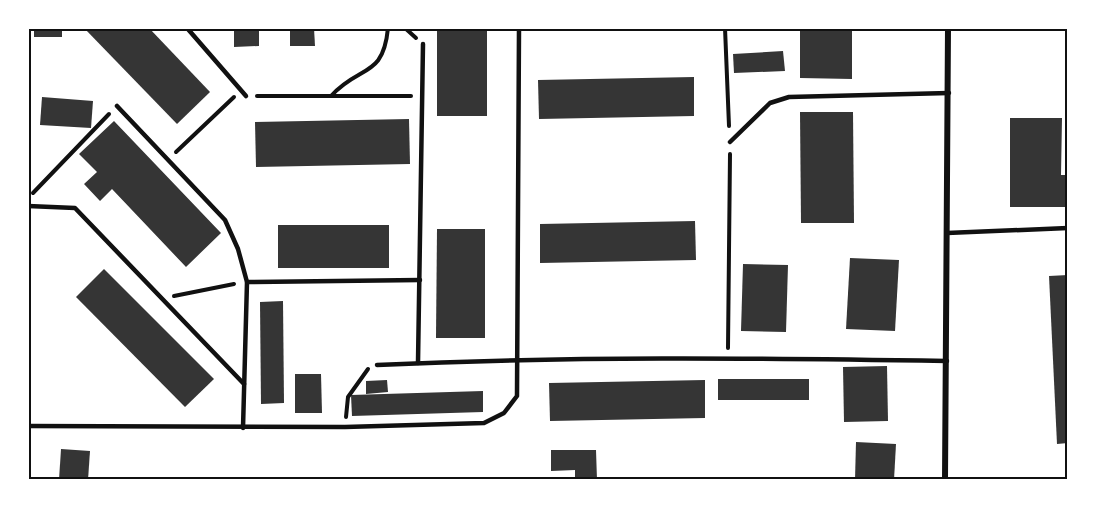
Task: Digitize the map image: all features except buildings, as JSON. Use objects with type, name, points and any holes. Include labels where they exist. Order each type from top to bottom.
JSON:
[{"type":"street","points":[[945,480],[948,28]]},
{"type":"lane","points":[[187,28],[246,96]]},
{"type":"lane","points":[[28,426],[345,427],[484,423],[504,413],[517,396],[519,360],[517,146],[519,28]]},
{"type":"lane","points":[[418,363],[424,96],[423,44]]},
{"type":"lane","points":[[730,142],[770,103],[789,97],[949,93]]},
{"type":"lane","points":[[117,106],[225,220],[238,249],[247,282],[243,428]]},
{"type":"lane","points":[[28,206],[75,207],[244,384]]},
{"type":"lane","points":[[947,233],[1068,228]]},
{"type":"lane","points":[[247,282],[420,280]]},
{"type":"lane","points":[[377,365],[519,360],[728,358],[947,361]]},
{"type":"path","points":[[330,96],[342,83],[377,63],[386,49],[388,28]]},
{"type":"path","points":[[725,28],[730,142],[728,358]]},
{"type":"path","points":[[169,159],[234,97],[424,96]]},
{"type":"path","points":[[28,198],[117,106]]},
{"type":"path","points":[[162,298],[247,282]]},
{"type":"path","points":[[345,427],[348,397],[365,370],[377,365]]}]
